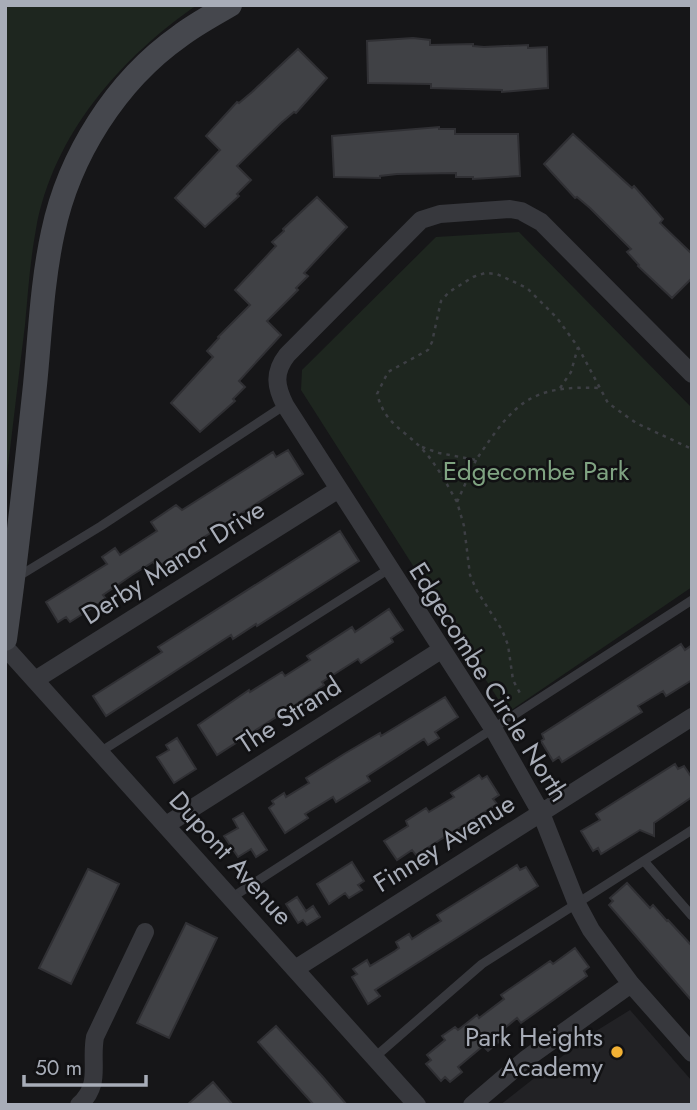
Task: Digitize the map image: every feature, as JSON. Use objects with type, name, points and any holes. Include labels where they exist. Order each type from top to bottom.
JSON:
[{"type":"main road","points":[[5,639],[9,582],[53,232],[74,167],[88,140],[122,91],[159,52],[222,10],[250,5]]},
{"type":"street","points":[[285,405],[279,393],[277,375],[279,365],[286,355],[411,228],[429,216],[440,214],[510,209],[521,211],[541,222],[692,374]]},
{"type":"street","name":"Edgecombe Circle North","points":[[285,405],[494,730],[541,813],[577,904],[591,930],[631,984],[692,1053]]},
{"type":"street","name":"Derby Manor Drive","points":[[35,680],[339,489]]},
{"type":"street","name":"Dupont Avenue","points":[[5,647],[417,1105]]},
{"type":"street","name":"The Strand","points":[[166,825],[441,650]]},
{"type":"street","name":"Finney Avenue","points":[[295,969],[692,717]]},
{"type":"street","points":[[79,1105],[88,1097],[95,1079],[92,1051],[95,1037],[145,932]]},
{"type":"street","points":[[472,1105],[526,1059],[631,984]]},
{"type":"lane","points":[[9,582],[101,526],[285,405]]},
{"type":"lane","points":[[100,752],[389,569]]},
{"type":"lane","points":[[232,898],[692,600]]},
{"type":"lane","points":[[375,1057],[482,964],[692,830]]},
{"type":"lane","points":[[644,862],[692,916]]},
{"type":"path","points":[[529,707],[513,680],[508,645],[502,630],[470,575],[464,526],[457,502],[437,466],[420,446],[387,419],[377,394],[388,372],[428,349],[441,301],[460,284],[485,273],[498,274],[527,288],[556,318],[578,347],[608,403],[636,423],[692,449]]},
{"type":"path","points":[[560,388],[571,372],[578,347]]},
{"type":"path","points":[[457,502],[476,460],[518,405],[542,392],[560,388],[600,388]]},
{"type":"path","points":[[420,446],[439,453],[476,460]]},
{"type":"shaded area","name":"Park Heights Academy","points":[[630,1010],[692,1081],[692,1105],[500,1105],[588,1036]]},
{"type":"green space","points":[[5,5],[197,5],[142,49],[117,74],[74,131],[57,162],[45,195],[34,241],[5,490]]},
{"type":"green space","name":"Edgecombe Park","points":[[519,232],[692,408],[692,587],[507,713],[301,390],[302,370],[436,237]]},
{"type":"building","points":[[413,38],[430,40],[430,45],[547,47],[548,88],[502,92],[431,88],[431,84],[368,83],[367,41]]},
{"type":"building","points":[[298,49],[327,78],[296,113],[281,123],[237,166],[251,180],[237,194],[239,196],[205,227],[175,198],[220,150],[206,136],[237,102],[252,92]]},
{"type":"building","points":[[439,127],[455,129],[455,134],[518,134],[520,176],[473,179],[456,177],[456,173],[397,174],[380,178],[334,177],[332,136]]},
{"type":"building","points":[[573,134],[632,188],[634,186],[663,219],[660,223],[692,254],[692,278],[672,298],[638,266],[627,252],[631,249],[590,208],[575,198],[544,164]]},
{"type":"building","points":[[317,197],[347,227],[304,273],[308,276],[296,288],[298,290],[267,321],[281,335],[239,381],[245,387],[233,399],[235,401],[200,432],[171,403],[213,357],[207,351],[218,337],[250,305],[235,290],[276,246],[272,242],[283,229]]},
{"type":"building","points":[[288,450],[303,474],[157,567],[153,562],[132,575],[103,595],[106,599],[70,622],[66,617],[58,622],[46,602],[107,564],[102,557],[115,548],[120,555],[157,531],[151,522],[176,505],[182,510],[273,452],[276,457]]},
{"type":"building","points":[[340,531],[359,561],[257,626],[256,624],[233,639],[231,635],[106,716],[93,696],[162,652],[158,647]]},
{"type":"building","points":[[389,609],[403,630],[391,638],[393,642],[361,663],[358,659],[322,682],[324,685],[217,755],[198,725],[249,690],[250,692],[282,672],[285,676],[310,660],[307,656],[352,627],[355,632]]},
{"type":"building","points":[[681,644],[685,650],[692,645],[692,680],[666,696],[663,691],[638,706],[642,712],[562,762],[559,757],[553,761],[541,741],[544,739],[542,734]]},
{"type":"building","points":[[445,697],[458,717],[435,732],[439,738],[428,745],[424,739],[367,776],[370,781],[336,802],[333,797],[305,814],[308,818],[285,833],[269,808],[274,804],[272,801],[284,793],[286,797],[309,783],[306,778],[344,754],[380,733],[381,736]]},
{"type":"building","points":[[177,738],[196,769],[174,783],[157,757],[169,750],[166,745]]},
{"type":"building","points":[[675,764],[678,769],[684,766],[692,778],[692,797],[654,823],[654,836],[640,830],[601,854],[598,848],[593,851],[581,831],[600,820],[596,814]]},
{"type":"building","points":[[479,775],[482,779],[487,776],[499,795],[493,799],[497,804],[416,855],[412,850],[397,860],[384,841],[408,826],[406,821],[426,808],[429,812],[454,797],[451,793]]},
{"type":"building","points":[[243,813],[267,850],[256,857],[251,849],[238,857],[224,836],[238,828],[233,819]]},
{"type":"building","points":[[352,862],[364,881],[358,885],[362,890],[349,898],[345,893],[329,904],[317,884]]},
{"type":"building","points":[[517,865],[520,870],[526,867],[538,886],[375,990],[380,996],[368,1004],[352,977],[357,974],[353,969],[367,960],[370,966],[395,951],[399,948],[396,942],[409,934],[412,939],[441,921],[437,915]]},
{"type":"building","points":[[88,869],[119,884],[71,984],[39,968]]},
{"type":"building","points":[[627,883],[650,908],[653,905],[692,946],[692,1001],[609,905],[613,901],[610,898]]},
{"type":"building","points":[[297,897],[306,911],[313,906],[320,917],[307,925],[303,920],[298,923],[286,904]]},
{"type":"building","points":[[186,923],[217,938],[169,1038],[137,1023]]},
{"type":"building","points":[[575,948],[589,967],[584,971],[587,976],[521,1023],[517,1018],[495,1036],[500,1041],[488,1051],[483,1046],[458,1067],[462,1072],[450,1082],[445,1077],[441,1081],[426,1064],[431,1060],[427,1055],[445,1040],[442,1036],[455,1027],[458,1030],[477,1015],[479,1018],[504,999],[501,995],[550,961],[553,964]]},
{"type":"building","points":[[276,1026],[347,1105],[314,1105],[258,1042]]},
{"type":"building","points":[[213,1082],[233,1105],[187,1105]]},
{"type":"place","name":"Park Heights Academy","points":[[617,1052]]}]
